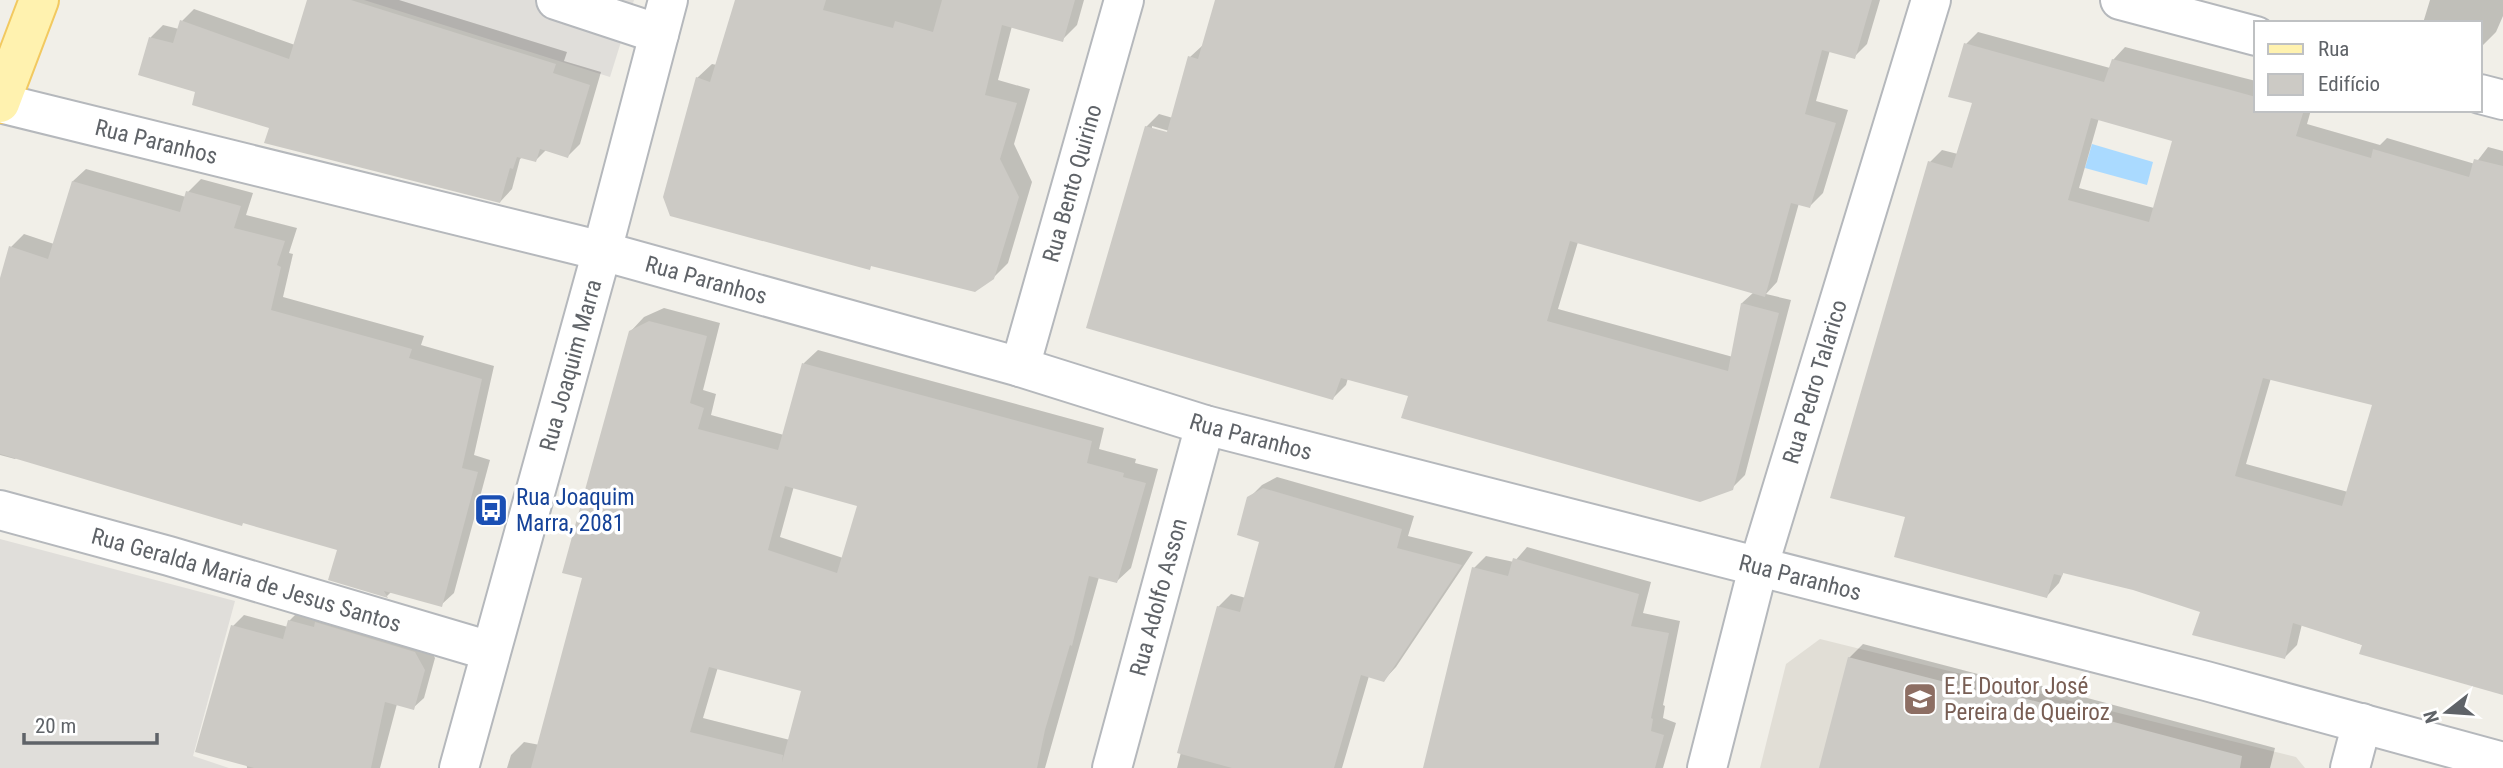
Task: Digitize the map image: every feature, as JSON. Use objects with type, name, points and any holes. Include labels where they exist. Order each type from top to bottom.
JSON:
[{"type":"main road","points":[[0,103],[39,0]]},
{"type":"street","points":[[556,0],[663,17]]},
{"type":"street","name":"Rua Bento Quirino","points":[[1020,367],[1124,0]]},
{"type":"street","name":"Rua Pedro Talarico","points":[[1707,768],[1758,568],[1931,0]]},
{"type":"street","points":[[2120,0],[2254,35]]},
{"type":"street","name":"Rua Joaquim Marra","points":[[459,768],[602,251],[663,17]]},
{"type":"street","points":[[2482,95],[2503,100]]},
{"type":"street","name":"Rua Paranhos","points":[[0,103],[602,251],[1020,367],[1205,425],[2159,669],[2503,762]]},
{"type":"street","name":"Rua Adolfo Asson","points":[[1112,768],[1205,425]]},
{"type":"street","name":"Rua Geralda Maria de Jesus Santos","points":[[0,510],[169,556],[491,651]]},
{"type":"street","points":[[2350,768],[2362,723]]},
{"type":"shaded area","points":[[364,0],[634,0],[610,77]]},
{"type":"shaded area","points":[[0,539],[235,601],[193,756],[229,768],[0,768]]},
{"type":"shaded area","name":"E.E Doutor José Pereira de Queiroz","points":[[1820,639],[2296,757],[2305,768],[1760,768],[1786,664]]},
{"type":"water","points":[[2092,144],[2153,162],[2147,185],[2085,168]]},
{"type":"building","points":[[307,0],[351,0],[556,64],[553,73],[590,85],[568,158],[540,149],[536,162],[517,157],[513,169],[510,168],[500,203],[264,143],[269,128],[192,105],[195,92],[138,75],[149,37],[173,43],[180,20],[289,59]]},
{"type":"building","points":[[735,0],[826,0],[823,10],[893,28],[895,21],[933,32],[942,0],[1075,0],[1063,42],[1002,25],[985,95],[1017,103],[1000,159],[1019,197],[994,279],[975,292],[871,266],[870,270],[670,216],[663,197],[696,77],[710,82]]},
{"type":"building","points":[[1215,0],[1872,0],[1855,59],[1822,50],[1805,114],[1836,123],[1810,208],[1791,203],[1765,297],[1570,241],[1547,321],[1728,371],[1741,303],[1779,313],[1733,490],[1700,502],[1401,418],[1408,396],[1341,378],[1333,400],[1086,328],[1145,126],[1167,132],[1188,56],[1198,59]]},
{"type":"building","points":[[1964,43],[2104,82],[2112,59],[2254,96],[2254,112],[2303,112],[2296,136],[2371,158],[2373,149],[2469,177],[2474,159],[2503,166],[2503,695],[2359,654],[2362,645],[2293,623],[2285,659],[2192,635],[2200,612],[2133,590],[2063,573],[2062,576],[2054,574],[2047,598],[1894,557],[1905,517],[1830,498],[1928,161],[1952,168],[1972,103],[1948,97]],"holes":[[[2091,118],[2172,141],[2149,222],[2068,200]],[[2263,378],[2372,405],[2342,506],[2235,476]]]},
{"type":"building","points":[[72,181],[180,212],[186,191],[241,206],[234,228],[285,241],[277,265],[281,267],[271,310],[412,349],[409,358],[482,379],[462,468],[478,472],[442,607],[384,591],[388,598],[328,580],[337,550],[243,523],[242,526],[0,454],[0,278],[9,246],[48,259]]},
{"type":"building","points":[[649,321],[707,336],[690,403],[704,408],[698,429],[778,450],[802,363],[1092,441],[1087,463],[1124,473],[1123,477],[1146,483],[1117,583],[1089,576],[1072,646],[1070,645],[1045,730],[1037,768],[531,768],[582,578],[562,573],[629,331]],"holes":[[[785,486],[857,506],[837,573],[768,550]],[[709,667],[801,691],[782,762],[783,755],[690,732]]]},
{"type":"building","points":[[1263,488],[1402,529],[1397,548],[1462,565],[1384,682],[1361,675],[1334,768],[1232,768],[1177,753],[1217,606],[1240,612],[1259,542],[1237,535],[1247,497]]},
{"type":"building","points":[[1513,558],[1639,594],[1631,626],[1669,633],[1651,718],[1651,731],[1664,735],[1655,768],[1423,768],[1472,567],[1508,576]]},
{"type":"building","points":[[288,620],[314,627],[315,622],[415,652],[425,670],[414,710],[385,702],[371,768],[254,768],[195,752],[231,625],[283,639]]},
{"type":"building","name":"E.E Doutor José Pereira de Queiroz","points":[[1848,657],[2007,698],[2008,694],[2242,756],[2240,768],[1819,768]]},
{"type":"place","name":"Rua Joaquim Marra, 2081","points":[[491,510]]},
{"type":"place","name":"E.E Doutor José Pereira de Queiroz","points":[[1920,699]]}]
